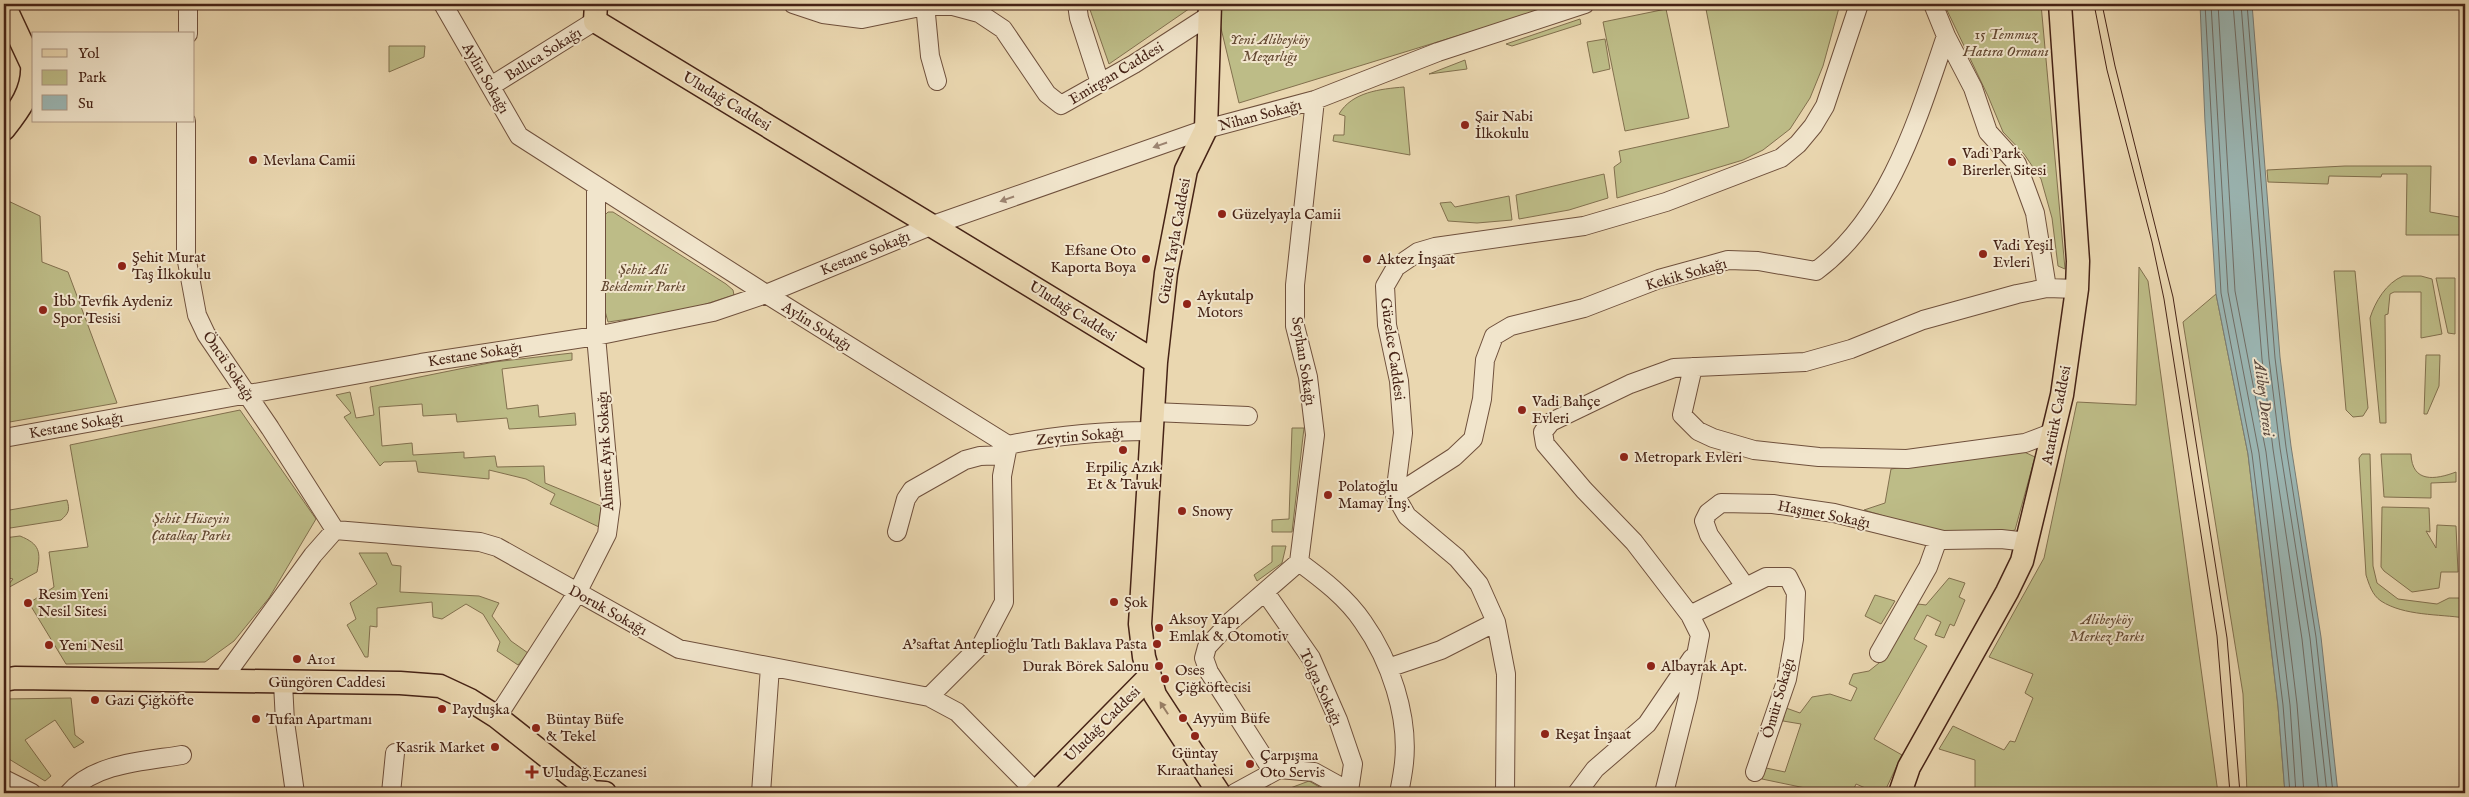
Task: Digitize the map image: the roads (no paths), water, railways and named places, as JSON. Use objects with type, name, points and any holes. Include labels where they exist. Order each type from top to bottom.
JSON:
[{"type":"main road","name":"Atatürk Caddesi","points":[[1900,793],[1909,767],[2008,592],[2022,561],[2062,395],[2077,290],[2078,261],[2060,4]]},
{"type":"main road","points":[[4,5],[32,65]]},
{"type":"main road","name":"Güzel Yayla Caddesi","points":[[1156,362],[1166,273],[1186,170],[1206,129],[1210,10]]},
{"type":"main road","name":"Uludağ Caddesi","points":[[596,12],[933,225],[1156,362],[1140,624],[1150,676],[1035,793]]},
{"type":"main road","points":[[4,129],[27,96],[32,78]]},
{"type":"main road","name":"Güngören Caddesi","points":[[8,676],[283,683],[415,683],[440,686],[497,717],[592,792],[605,793]]},
{"type":"main road","points":[[1150,676],[1155,695],[1219,793]]},
{"type":"street","points":[[188,4],[188,32]]},
{"type":"street","name":"Aylin Sokağı","points":[[444,4],[519,136],[1007,450]]},
{"type":"street","name":"Emirgan Caddesi","points":[[793,4],[823,14],[862,19],[925,5],[953,6],[979,13],[1003,29],[1047,94],[1061,105],[1100,83],[1210,10]]},
{"type":"street","points":[[1076,4],[1100,83]]},
{"type":"street","name":"Nihan Sokağı","points":[[933,225],[1206,129],[1316,100],[1438,52],[1586,4]]},
{"type":"street","name":"Güzelce Caddesi","points":[[1395,495],[1403,433],[1399,381],[1387,325],[1385,286],[1396,267],[1418,252],[1434,247],[1584,226],[1666,202],[1781,158],[1798,144],[1814,126],[1824,106],[1859,4]]},
{"type":"street","points":[[1933,4],[1946,36],[1974,88],[1988,132],[2017,164],[2035,213],[2047,288]]},
{"type":"street","points":[[925,5],[930,56],[936,81]]},
{"type":"street","name":"Ballıca Sokağı","points":[[491,86],[596,12]]},
{"type":"street","name":"Kekik Sokağı","points":[[1395,495],[1454,457],[1473,439],[1482,399],[1485,360],[1494,336],[1511,326],[1584,308],[1659,280],[1728,260],[1758,261],[1816,271],[1834,257],[1864,220],[1884,188],[1918,118],[1946,36]]},
{"type":"street","name":"Seyhan Sokağı","points":[[1299,562],[1315,435],[1308,378],[1295,326],[1295,285],[1316,100]]},
{"type":"street","name":"Öncü Sokağı","points":[[186,122],[186,256],[197,315],[206,334],[335,530]]},
{"type":"street","name":"Ahmet Ayık Sokağı","points":[[497,717],[577,593],[606,534],[611,504],[596,336],[596,185]]},
{"type":"street","name":"Kestane Sokağı","points":[[4,438],[421,363],[596,336],[713,312],[766,294],[933,225]]},
{"type":"street","points":[[1664,793],[1688,697],[1700,635],[1690,615],[1634,542],[1584,490],[1545,444],[1543,432],[1551,422],[1622,388],[1674,368],[1805,362],[1851,349],[1923,320],[2047,288],[2077,290]]},
{"type":"street","points":[[1693,367],[1682,415],[1698,431],[1754,450],[1819,456],[1908,459],[2025,443],[2054,432]]},
{"type":"street","name":"Zeytin Sokağı","points":[[897,532],[906,499],[912,490],[965,460],[1007,450],[1050,436],[1102,431],[1152,422],[1248,416]]},
{"type":"street","points":[[929,697],[982,644],[1004,602],[1002,476],[1007,450]]},
{"type":"street","points":[[1395,495],[1407,516],[1457,558],[1479,584],[1496,622],[1506,674],[1505,793]]},
{"type":"street","name":"Haşmet Sokağı","points":[[1746,586],[1709,535],[1704,521],[1708,513],[1721,503],[1773,504],[1806,508],[1952,541],[2001,539],[2028,542]]},
{"type":"street","points":[[222,680],[313,555],[335,530]]},
{"type":"street","name":"Doruk Sokağı","points":[[335,530],[480,542],[496,548],[680,649],[929,697],[957,712],[1035,793]]},
{"type":"street","points":[[1879,653],[1928,567],[1938,539]]},
{"type":"street","points":[[1273,772],[1209,672],[1204,658],[1207,647],[1231,621],[1299,562],[1325,581],[1363,621],[1388,668],[1400,703],[1404,738],[1404,762],[1399,793]]},
{"type":"street","name":"Ömür Sokağı","points":[[1746,586],[1766,577],[1788,577],[1796,593],[1794,639],[1787,679],[1755,772]]},
{"type":"street","points":[[1690,615],[1746,586]]},
{"type":"street","name":"Tolga Sokağı","points":[[1265,592],[1311,658],[1338,720],[1353,764],[1350,792]]},
{"type":"street","points":[[1388,668],[1441,650],[1496,622]]},
{"type":"street","points":[[1577,793],[1595,769],[1647,724],[1695,654]]},
{"type":"street","points":[[761,793],[770,667]]},
{"type":"street","points":[[283,683],[285,722],[295,793]]},
{"type":"street","points":[[391,793],[394,753]]},
{"type":"street","points":[[69,793],[90,777],[103,772],[141,761],[182,755]]},
{"type":"street","points":[[1235,793],[1279,769],[1314,772],[1350,792]]},
{"type":"street","points":[[4,780],[32,793]]},
{"type":"water","name":"Alibey Deresi","points":[[2200,4],[2252,4],[2280,357],[2291,446],[2321,637],[2338,793],[2285,793],[2278,706],[2248,454],[2216,294],[2205,122]]},
{"type":"tram line","points":[[2094,4],[2107,70],[2152,242],[2164,299],[2217,636],[2230,793]]},
{"type":"tram line","points":[[2102,4],[2115,66],[2173,297],[2227,638],[2240,793]]},
{"type":"place","name":"Şair Nabi İlkokulu","points":[[1465,125]]},
{"type":"place","name":"Mevlana Camii","points":[[253,160]]},
{"type":"place","name":"Vadi Park Birerler Sitesi","points":[[1952,162]]},
{"type":"place","name":"Güzelyayla Camii","points":[[1222,214]]},
{"type":"place","name":"Vadi Yeşil Evleri","points":[[1983,254]]},
{"type":"place","name":"Efsane Oto Kaporta Boya","points":[[1146,259]]},
{"type":"place","name":"Aktez İnşaat","points":[[1367,259]]},
{"type":"place","name":"Şehit Murat Taş İlkokulu","points":[[122,266]]},
{"type":"place","name":"Aykutalp Motors","points":[[1187,304]]},
{"type":"place","name":"İbb Tevfik Aydeniz Spor Tesisi","points":[[43,310]]},
{"type":"place","name":"Vadi Bahçe Evleri","points":[[1522,410]]},
{"type":"place","name":"Erpiliç Azık Et & Tavuk","points":[[1123,450]]},
{"type":"place","name":"Metropark Evleri","points":[[1624,457]]},
{"type":"place","name":"Polatoğlu Mamay İnş.","points":[[1328,495]]},
{"type":"place","name":"Snowy","points":[[1182,511]]},
{"type":"place","name":"Şok","points":[[1114,602]]},
{"type":"place","name":"Resim Yeni Nesil Sitesi","points":[[28,603]]},
{"type":"place","name":"Aksoy Yapı Emlak & Otomotiv","points":[[1159,628]]},
{"type":"place","name":"A'saftat Anteplioğlu Tatlı Baklava Pasta","points":[[1157,644]]},
{"type":"place","name":"Yeni Nesil","points":[[49,645]]},
{"type":"place","name":"A101","points":[[297,659]]},
{"type":"place","name":"Durak Börek Salonu","points":[[1159,666]]},
{"type":"place","name":"Albayrak Apt.","points":[[1651,666]]},
{"type":"place","name":"Oses Çiğköftecisi","points":[[1165,679]]},
{"type":"place","name":"Gazi Çiğköfte","points":[[95,700]]},
{"type":"place","name":"Payduşka","points":[[442,709]]},
{"type":"place","name":"Ayyüm Büfe","points":[[1183,718]]},
{"type":"place","name":"Tufan Apartmanı","points":[[256,719]]},
{"type":"place","name":"Büntay Büfe & Tekel","points":[[536,728]]},
{"type":"place","name":"Reşat İnşaat","points":[[1545,734]]},
{"type":"place","name":"Güntay Kıraathanesi","points":[[1195,736]]},
{"type":"place","name":"Kasrik Market","points":[[495,747]]},
{"type":"place","name":"Çarpışma Oto Servis","points":[[1250,764]]},
{"type":"place","name":"Uludağ Eczanesi","points":[[532,772]]},
{"type":"park label","name":"15 Temmuz Hatıra Ormanı","points":[[2006,42]]},
{"type":"park label","name":"Yeni Alibeyköy Mezarlığı","points":[[1270,48]]},
{"type":"park label","name":"Şehit Ali Bekdemir Parkı","points":[[643,278]]},
{"type":"park label","name":"Şehit Hüseyin Çatalkaş Parkı","points":[[191,526]]},
{"type":"park label","name":"Alibeyköy Merkez Parkı","points":[[2107,628]]}]
